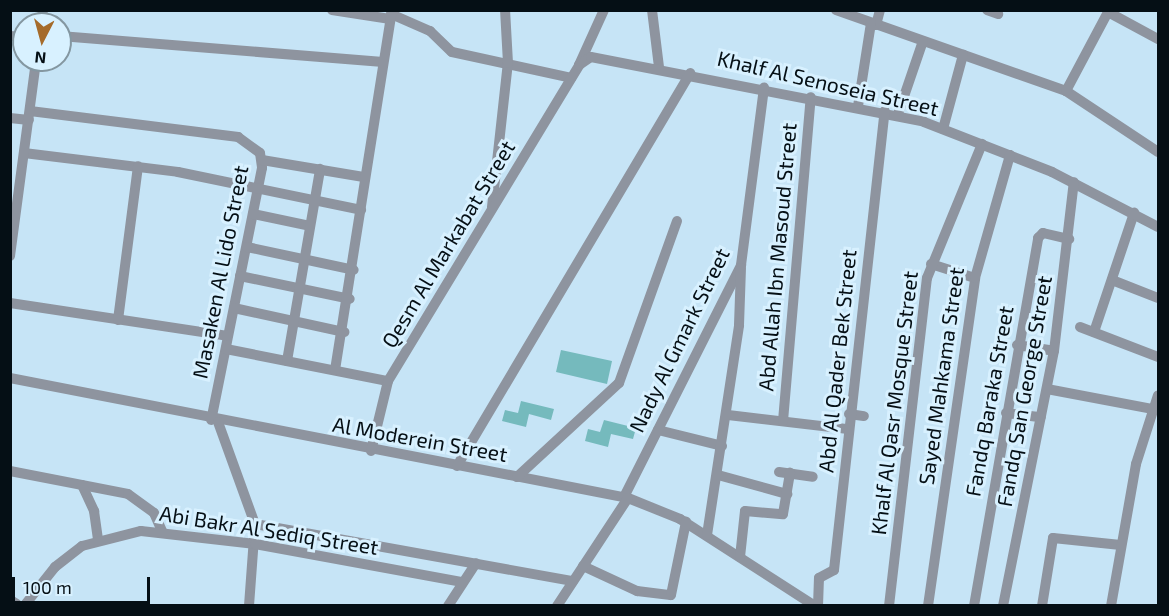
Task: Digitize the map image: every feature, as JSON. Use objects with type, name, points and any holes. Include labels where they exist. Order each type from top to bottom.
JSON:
[{"type":"street","points":[[332,10],[391,14],[430,31],[452,52],[571,78]]},
{"type":"street","points":[[491,210],[508,63],[505,10]]},
{"type":"street","name":"Qesm Al Markabat Street","points":[[370,451],[388,381],[579,65],[604,10]]},
{"type":"street","points":[[652,10],[659,67]]},
{"type":"street","points":[[836,10],[1066,92],[1156,146]]},
{"type":"street","points":[[858,106],[874,24],[880,10]]},
{"type":"street","points":[[987,10],[998,14]]},
{"type":"street","points":[[1066,92],[1109,11],[1158,39]]},
{"type":"street","points":[[335,370],[350,299],[364,177],[381,62],[391,14]]},
{"type":"street","points":[[72,37],[381,62]]},
{"type":"street","points":[[898,114],[923,41]]},
{"type":"street","points":[[943,129],[963,54]]},
{"type":"street","name":"Khalf Al Senoseia Street","points":[[579,65],[598,55],[898,114],[982,144],[1074,182],[1158,227]]},
{"type":"street","points":[[10,256],[14,203],[24,153],[34,72]]},
{"type":"street","points":[[457,466],[690,73]]},
{"type":"street","name":"Nady Al Gmark Street","points":[[557,606],[626,498],[741,264],[764,87]]},
{"type":"street","name":"Abd Allah Ibn Masoud Street","points":[[783,421],[811,97]]},
{"type":"street","name":"Abd Al Qader Bek Street","points":[[817,606],[819,578],[834,570],[849,414],[885,111]]},
{"type":"street","name":"Masaken Al Lido Street","points":[[10,118],[29,115],[238,137],[256,147],[262,159],[258,187],[228,336],[215,421]]},
{"type":"street","name":"Khalf Al Qasr Mosque Street","points":[[889,606],[931,264],[982,144]]},
{"type":"street","points":[[24,153],[138,166],[258,187],[361,210]]},
{"type":"street","name":"Sayed Mahkama Street","points":[[928,606],[975,278],[1010,155]]},
{"type":"street","points":[[262,159],[364,177]]},
{"type":"street","points":[[118,320],[138,166]]},
{"type":"street","points":[[287,361],[320,170]]},
{"type":"street","name":"Fandq San George Street","points":[[1003,606],[1054,351],[1074,182]]},
{"type":"street","points":[[1094,332],[1134,213]]},
{"type":"street","points":[[253,214],[310,226]]},
{"type":"street","points":[[517,477],[619,383],[677,221]]},
{"type":"street","name":"Fandq Baraka Street","points":[[974,606],[1017,345],[1039,236],[1069,239]]},
{"type":"street","points":[[247,247],[354,270]]},
{"type":"street","points":[[707,535],[728,414],[741,264]]},
{"type":"street","points":[[931,264],[975,278]]},
{"type":"street","points":[[240,276],[350,299]]},
{"type":"street","points":[[1112,280],[1158,298]]},
{"type":"street","points":[[10,303],[228,336]]},
{"type":"street","points":[[234,308],[344,332]]},
{"type":"street","points":[[1080,327],[1158,357]]},
{"type":"street","points":[[1017,345],[1054,351]]},
{"type":"street","points":[[226,349],[388,381]]},
{"type":"street","name":"Al Moderein Street","points":[[10,378],[215,421],[626,498],[686,522],[740,556],[802,601],[817,606]]},
{"type":"street","points":[[1047,389],[1153,409]]},
{"type":"street","points":[[1111,606],[1120,545],[1158,395]]},
{"type":"street","points":[[1006,413],[1041,417]]},
{"type":"street","points":[[728,414],[848,429]]},
{"type":"street","points":[[849,414],[864,416]]},
{"type":"street","points":[[215,421],[255,524],[249,606]]},
{"type":"street","points":[[658,430],[722,446]]},
{"type":"street","points":[[10,471],[138,498],[154,513],[163,532]]},
{"type":"street","points":[[740,556],[745,511],[782,515],[787,494],[784,472],[813,477]]},
{"type":"street","points":[[718,475],[787,494]]},
{"type":"street","points":[[82,485],[94,511],[98,539]]},
{"type":"street","points":[[583,566],[637,591],[671,595],[686,522]]},
{"type":"street","name":"Abi Bakr Al Sediq Street","points":[[255,524],[573,581]]},
{"type":"street","name":"Abi Bakr Al Sediq Street","points":[[24,606],[62,562],[98,539],[163,532],[255,544],[463,582]]},
{"type":"street","points":[[1042,606],[1053,538],[1120,545]]},
{"type":"street","points":[[448,606],[476,563]]},
{"type":"street","points":[[10,602],[16,606]]},
{"type":"building","points":[[561,350],[612,361],[607,384],[556,372]]},
{"type":"building","points":[[521,401],[554,409],[551,420],[529,414],[526,427],[502,421],[505,410],[518,413]]},
{"type":"building","points":[[604,420],[636,428],[633,439],[611,434],[608,447],[585,441],[588,429],[600,432]]}]
